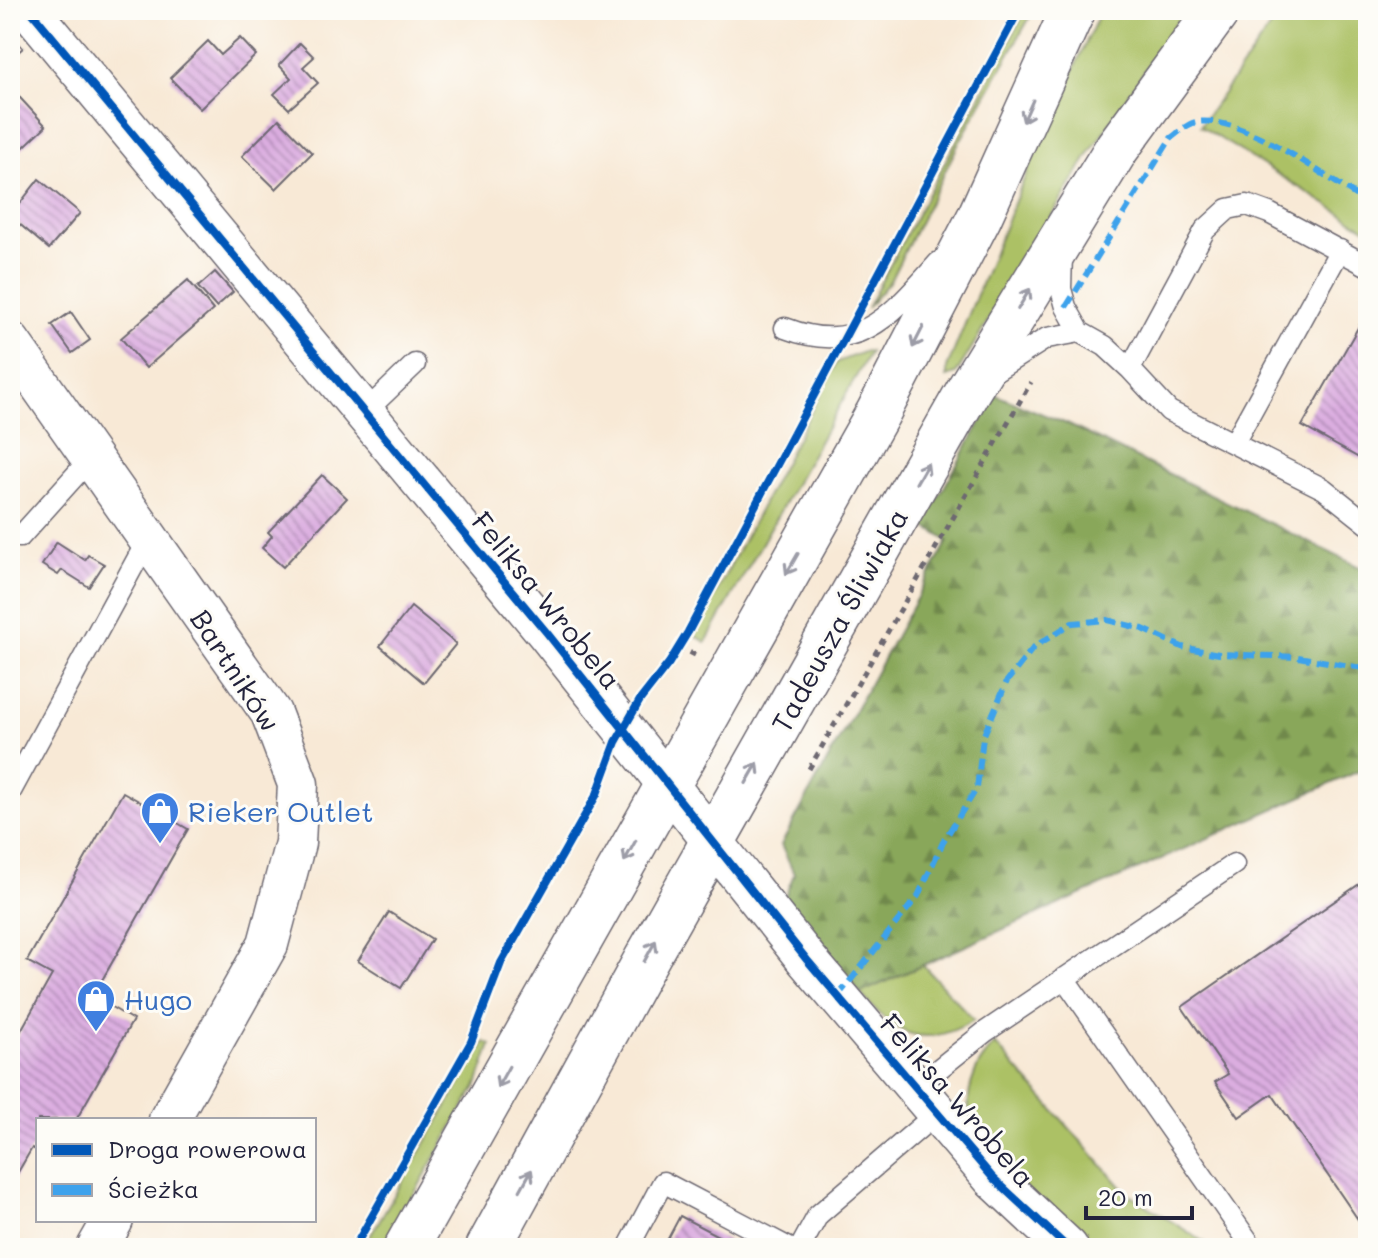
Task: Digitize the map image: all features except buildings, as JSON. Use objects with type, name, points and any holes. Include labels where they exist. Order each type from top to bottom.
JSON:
[{"type":"main road","points":[[406,1248],[878,413],[979,218],[1073,10]]},
{"type":"main road","name":"Tadeusza Śliwiaka","points":[[488,1248],[713,840],[969,389],[1117,148],[1218,10]]},
{"type":"street","name":"Feliksa Wrobela","points":[[30,10],[669,782],[757,899],[993,1178],[1068,1248]]},
{"type":"street","name":"Bartników","points":[[10,342],[271,713],[298,784],[295,843],[268,944],[170,1118]]},
{"type":"street","points":[[97,1248],[112,1222]]},
{"type":"lane","points":[[1130,369],[1205,230],[1228,209],[1247,205],[1258,209],[1368,266]]},
{"type":"lane","points":[[785,328],[824,340],[859,334],[901,303],[979,218]]},
{"type":"lane","points":[[1069,226],[1060,268],[1061,289],[1066,307],[1080,332],[1105,346],[1169,411],[1324,489],[1363,515]]},
{"type":"lane","points":[[1234,443],[1340,250]]},
{"type":"lane","points":[[969,389],[1028,347],[1047,338],[1080,332]]},
{"type":"lane","points":[[364,413],[415,364]]},
{"type":"lane","points":[[10,535],[20,537],[92,457]]},
{"type":"lane","points":[[10,793],[148,539]]},
{"type":"lane","points":[[800,1248],[818,1215],[985,1032],[1234,864]]},
{"type":"lane","points":[[1064,978],[1253,1248]]},
{"type":"lane","points":[[628,1248],[663,1182],[789,1248]]},
{"type":"path","points":[[809,769],[1035,375]]},
{"type":"path","points":[[679,647],[698,657]]},
{"type":"green space","points":[[1026,10],[1034,10],[959,143],[890,281],[867,308]]},
{"type":"green space","points":[[1101,10],[1185,10],[1089,154],[956,374],[947,377],[947,368],[1028,169]]},
{"type":"green space","points":[[1282,10],[1368,10],[1368,230],[1200,126]]},
{"type":"green space","points":[[870,352],[706,642],[694,635],[837,362]]},
{"type":"green space","points":[[996,395],[1067,424],[1368,571],[1368,767],[860,993],[784,899],[794,874],[781,845],[948,541],[923,525]]},
{"type":"green space","points":[[923,965],[974,1020],[939,1035],[911,1034],[886,1019],[860,993]]},
{"type":"green space","points":[[485,1042],[491,1045],[477,1085],[383,1248],[363,1248]]},
{"type":"green space","points":[[995,1044],[1126,1192],[1213,1248],[1095,1248],[1031,1193],[988,1146],[971,1118],[971,1084],[987,1052]]},
{"type":"marked path","points":[[1066,307],[1171,138],[1194,123],[1217,122],[1262,138],[1368,203]]},
{"type":"marked path","points":[[838,996],[918,896],[944,840],[977,788],[983,737],[1007,681],[1034,647],[1072,623],[1107,620],[1143,629],[1182,647],[1219,654],[1298,657],[1368,669]]},
{"type":"cycle path","points":[[30,10],[547,633],[807,960],[993,1178],[1068,1248]]},
{"type":"cycle path","points":[[354,1248],[471,1042],[501,963],[597,794],[616,742],[640,700],[688,632],[1019,10]]},
{"type":"place","name":"Rieker Outlet","points":[[160,845]]},
{"type":"place","name":"Hugo","points":[[96,1033]]}]
